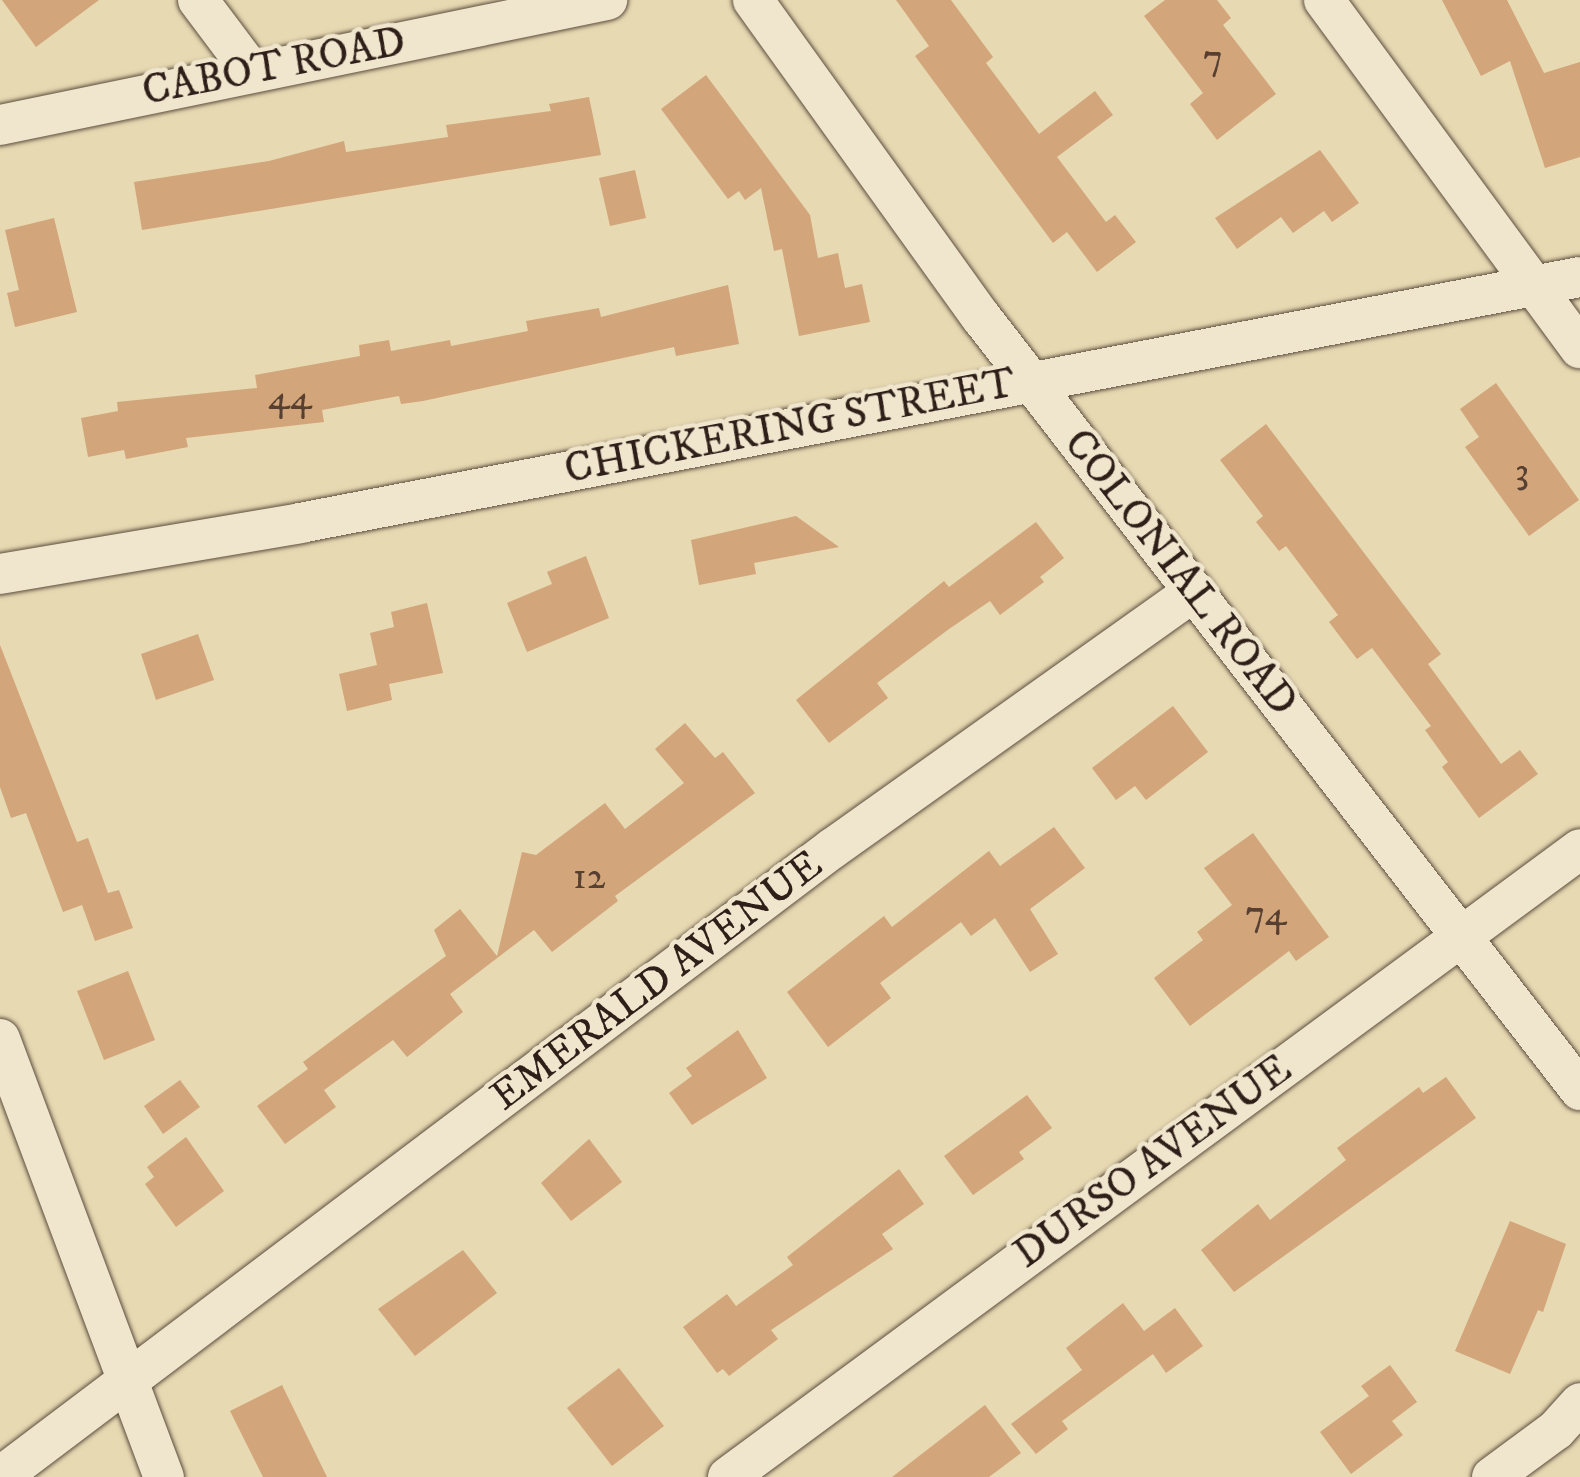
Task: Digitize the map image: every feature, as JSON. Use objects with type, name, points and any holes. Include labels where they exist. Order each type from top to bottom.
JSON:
[{"type":"street","points":[[198,0],[252,72]]},
{"type":"street","name":"CABOT ROAD","points":[[0,126],[607,0]]},
{"type":"street","name":"COLONIAL ROAD","points":[[753,0],[1030,380],[1580,1090]]},
{"type":"street","points":[[1324,0],[1580,348]]},
{"type":"street","name":"CHICKERING STREET","points":[[0,574],[300,523],[1580,277]]},
{"type":"street","name":"EMERALD AVENUE","points":[[0,1476],[833,848],[1194,592]]},
{"type":"street","name":"DURSO AVENUE","points":[[728,1477],[1580,848]]},
{"type":"street","points":[[0,1039],[164,1477]]},
{"type":"street","points":[[1492,1477],[1556,1430],[1580,1402]]},
{"type":"building","points":[[2,0],[99,0],[36,47]]},
{"type":"building","points":[[896,0],[951,0],[993,57],[986,63],[1039,134],[1095,91],[1113,115],[1057,157],[1106,222],[1115,215],[1136,242],[1097,272],[1067,232],[1053,243],[915,56],[929,46]]},
{"type":"building","points":[[1165,0],[1217,0],[1231,18],[1223,25],[1276,94],[1217,140],[1190,104],[1203,93],[1144,16]]},
{"type":"building","points":[[1442,0],[1507,0],[1544,73],[1580,62],[1580,157],[1545,168],[1510,61],[1481,76]]},
{"type":"building","points":[[706,75],[810,215],[818,258],[838,253],[845,288],[862,284],[870,322],[799,336],[782,249],[774,251],[761,188],[745,200],[739,191],[728,199],[661,109]]},
{"type":"building","points":[[589,97],[601,155],[142,230],[134,182],[269,161],[344,141],[346,152],[448,137],[446,125],[551,111],[549,104]]},
{"type":"building","points":[[1320,150],[1359,203],[1332,222],[1324,211],[1293,233],[1281,217],[1237,249],[1215,218]]},
{"type":"building","points":[[635,170],[646,218],[610,226],[599,178]]},
{"type":"building","points":[[54,218],[77,312],[15,327],[7,293],[19,290],[5,230]]},
{"type":"building","points":[[728,285],[739,344],[676,356],[674,347],[423,401],[401,404],[399,396],[322,410],[324,422],[186,438],[188,447],[126,459],[124,450],[88,457],[81,418],[118,411],[117,402],[257,388],[255,375],[360,356],[359,345],[389,340],[391,351],[450,340],[451,346],[528,331],[526,321],[599,308],[601,317]]},
{"type":"building","points":[[1496,383],[1579,500],[1529,536],[1465,447],[1479,437],[1460,409]]},
{"type":"building","points":[[1266,424],[1441,654],[1428,664],[1501,764],[1520,750],[1538,774],[1479,818],[1442,767],[1448,762],[1425,730],[1431,726],[1372,648],[1357,659],[1329,622],[1338,615],[1286,546],[1279,551],[1256,522],[1263,516],[1220,460]]},
{"type":"building","points":[[796,516],[839,547],[754,563],[756,574],[699,585],[691,540]]},
{"type":"building","points":[[1036,522],[1064,558],[1040,577],[1044,582],[1000,615],[990,601],[949,629],[877,683],[888,698],[829,743],[796,700],[944,581],[949,587]]},
{"type":"building","points":[[586,556],[609,618],[527,652],[507,603],[552,584],[547,572]]},
{"type":"building","points":[[427,603],[443,673],[389,684],[392,700],[347,711],[339,674],[377,665],[370,633],[394,627],[391,612]]},
{"type":"building","points":[[198,634],[214,680],[156,700],[141,654]]},
{"type":"building","points":[[0,645],[77,842],[88,838],[108,893],[119,890],[133,928],[95,941],[82,905],[63,912],[26,813],[11,818],[0,787]]},
{"type":"building","points":[[1173,706],[1208,752],[1146,800],[1135,786],[1116,800],[1092,768]]},
{"type":"building","points":[[685,723],[715,758],[723,752],[755,793],[615,896],[618,901],[552,952],[534,930],[450,994],[463,1012],[407,1057],[393,1040],[324,1090],[336,1107],[285,1144],[257,1106],[308,1069],[303,1062],[446,956],[434,930],[460,909],[497,956],[522,852],[536,855],[605,803],[625,829],[684,783],[655,749]]},
{"type":"building","points":[[1054,827],[1085,868],[1030,909],[1058,954],[1030,972],[995,918],[971,936],[961,922],[880,983],[891,998],[828,1047],[787,992],[884,916],[892,927],[989,851],[1000,866]]},
{"type":"building","points":[[1253,833],[1329,937],[1296,961],[1289,951],[1190,1026],[1154,978],[1203,940],[1197,932],[1232,905],[1204,868]]},
{"type":"building","points":[[128,971],[155,1040],[104,1060],[77,991]]},
{"type":"building","points":[[738,1030],[767,1078],[692,1125],[669,1093],[692,1076],[686,1068]]},
{"type":"building","points":[[1446,1077],[1476,1118],[1234,1292],[1201,1250],[1258,1204],[1270,1220],[1346,1160],[1337,1148],[1419,1087],[1423,1093]]},
{"type":"building","points":[[180,1080],[200,1107],[163,1134],[144,1106]]},
{"type":"building","points":[[1027,1095],[1052,1128],[1019,1152],[1024,1159],[973,1195],[944,1156]]},
{"type":"building","points":[[186,1137],[224,1191],[176,1227],[145,1184],[154,1177],[147,1167]]},
{"type":"building","points":[[589,1139],[622,1182],[571,1221],[541,1183]]},
{"type":"building","points":[[899,1169],[924,1204],[882,1234],[893,1249],[771,1330],[778,1339],[729,1376],[723,1369],[717,1373],[683,1327],[727,1294],[736,1306],[793,1265],[787,1257]]},
{"type":"building","points":[[1510,1221],[1566,1244],[1543,1312],[1538,1310],[1510,1374],[1455,1351]]},
{"type":"building","points":[[463,1250],[497,1293],[415,1356],[378,1309]]},
{"type":"building","points":[[1123,1303],[1144,1331],[1175,1308],[1203,1346],[1166,1373],[1153,1354],[1062,1421],[1068,1429],[1036,1454],[1011,1424],[1082,1370],[1066,1348]]},
{"type":"building","points":[[1390,1365],[1417,1402],[1392,1421],[1403,1435],[1351,1474],[1320,1432],[1369,1396],[1361,1386]]},
{"type":"building","points":[[619,1368],[664,1426],[612,1466],[567,1408]]},
{"type":"building","points":[[282,1385],[327,1477],[263,1477],[230,1411]]},
{"type":"building","points":[[985,1405],[1021,1453],[989,1477],[892,1477]]}]
